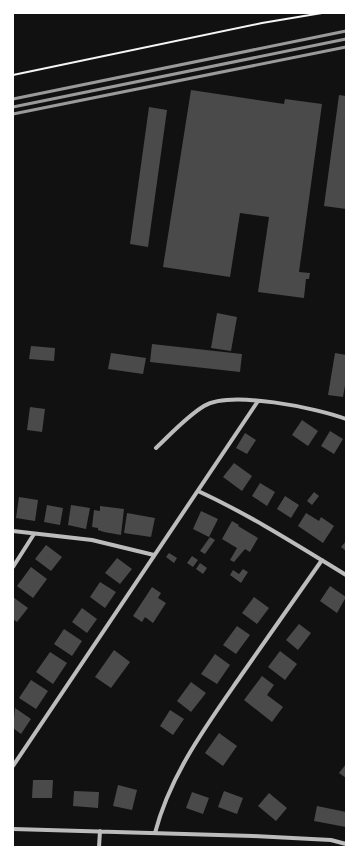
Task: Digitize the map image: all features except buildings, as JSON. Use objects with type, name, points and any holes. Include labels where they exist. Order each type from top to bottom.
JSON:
[{"type":"street","points":[[156,448],[205,405],[220,400],[258,401],[307,407],[346,419]]},
{"type":"street","points":[[13,766],[258,401]]},
{"type":"street","points":[[198,491],[235,508],[266,525],[346,575]]},
{"type":"street","points":[[13,531],[92,540],[154,555]]},
{"type":"street","points":[[13,567],[34,534]]},
{"type":"street","points":[[155,833],[162,807],[183,762],[229,692],[322,560]]},
{"type":"street","points":[[13,829],[331,840],[346,844]]},
{"type":"street","points":[[99,847],[100,831]]},
{"type":"path","points":[[13,75],[262,23],[322,13]]},
{"type":"railway","points":[[13,99],[346,31]]},
{"type":"railway","points":[[13,107],[346,39]]},
{"type":"railway","points":[[13,114],[346,47]]}]
